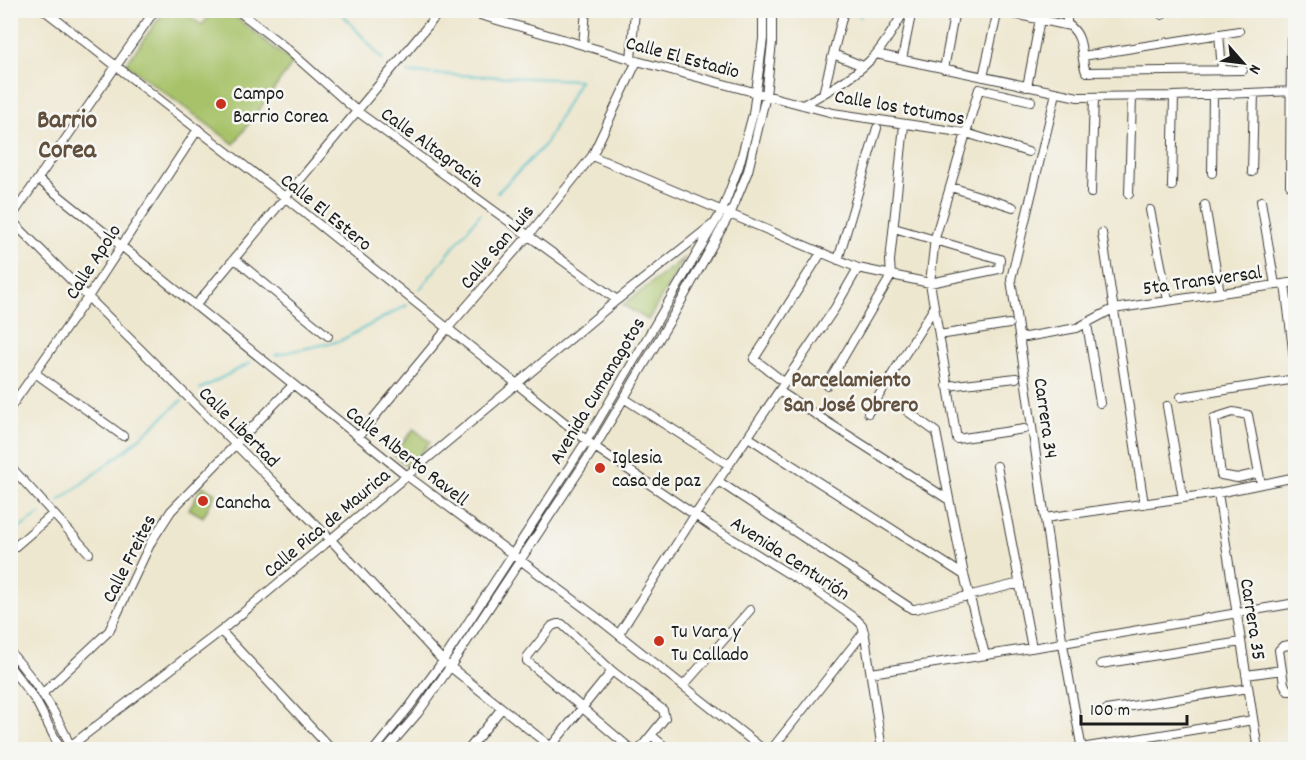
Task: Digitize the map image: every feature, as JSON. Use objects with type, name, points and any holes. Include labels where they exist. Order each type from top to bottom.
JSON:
[{"type":"street","name":"Calle El Estero","points":[[44,10],[54,14],[116,66],[286,198],[596,447]]},
{"type":"street","points":[[10,219],[155,10]]},
{"type":"street","name":"Calle Altagracia","points":[[237,10],[286,48],[358,112],[617,300]]},
{"type":"street","points":[[195,306],[441,10]]},
{"type":"street","name":"Calle El Estadio","points":[[463,10],[634,61],[766,95]]},
{"type":"street","points":[[583,45],[586,10]]},
{"type":"street","name":"Calle San Luis","points":[[358,437],[528,236],[592,156],[634,61],[635,10]]},
{"type":"street","name":"Avenida Cumanagotos","points":[[374,750],[443,661],[587,440],[715,223],[726,213],[756,93],[763,39],[763,10]]},
{"type":"street","name":"Avenida Cumanagotos","points":[[386,750],[418,713],[450,668],[596,447],[625,399],[748,171],[766,95],[772,54],[771,10]]},
{"type":"street","points":[[823,94],[844,10]]},
{"type":"street","points":[[803,105],[823,94],[876,54],[905,10]]},
{"type":"street","points":[[902,59],[910,20],[905,10]]},
{"type":"street","points":[[944,69],[955,10]]},
{"type":"street","points":[[1066,25],[1067,10]]},
{"type":"street","points":[[983,77],[997,11],[1066,25],[1076,31],[1080,40],[1085,71],[1089,73],[1243,70]]},
{"type":"street","points":[[1027,87],[1040,19]]},
{"type":"street","points":[[1083,56],[1239,31]]},
{"type":"street","points":[[1219,34],[1222,70]]},
{"type":"street","points":[[1290,185],[1292,39]]},
{"type":"street","points":[[833,54],[863,66]]},
{"type":"street","points":[[876,54],[1056,93],[1094,97],[1293,91]]},
{"type":"street","points":[[1024,429],[957,440],[930,283],[935,238],[979,89],[1031,101]]},
{"type":"street","name":"Carrera 34","points":[[1056,93],[1011,279],[1063,643],[1082,748]]},
{"type":"street","points":[[1252,172],[1254,93]]},
{"type":"street","points":[[1212,173],[1213,94]]},
{"type":"street","name":"Calle los totumos","points":[[766,95],[833,113],[966,134],[1028,152]]},
{"type":"street","points":[[1172,186],[1174,96]]},
{"type":"street","points":[[1091,193],[1094,97]]},
{"type":"street","points":[[1129,194],[1132,97]]},
{"type":"street","points":[[827,385],[891,276],[904,125]]},
{"type":"street","points":[[838,260],[877,128]]},
{"type":"street","name":"Calle Apolo","points":[[10,408],[88,297],[198,129]]},
{"type":"street","points":[[592,156],[858,268],[930,283],[997,271],[1001,260],[935,238],[894,228]]},
{"type":"street","name":"Calle Alberto Ravell","points":[[38,179],[406,476],[619,634],[764,750]]},
{"type":"street","points":[[951,187],[1013,207]]},
{"type":"street","points":[[1261,201],[1275,285]]},
{"type":"street","points":[[1205,205],[1220,293]]},
{"type":"street","points":[[1150,210],[1168,300]]},
{"type":"street","name":"Calle Libertad","points":[[10,219],[331,540],[450,668],[549,748]]},
{"type":"street","name":"Calle Pica de Maurica","points":[[67,748],[221,631],[516,383],[715,223]]},
{"type":"street","points":[[1102,233],[1144,504]]},
{"type":"street","points":[[785,383],[754,359],[821,253]]},
{"type":"street","points":[[236,259],[328,336]]},
{"type":"street","points":[[619,634],[695,515],[836,308],[858,268]]},
{"type":"street","name":"5ta Transversal","points":[[1113,309],[1296,282]]},
{"type":"street","points":[[1181,397],[1296,377],[1285,284]]},
{"type":"street","points":[[868,413],[934,308]]},
{"type":"street","points":[[1020,338],[1077,328],[1113,309]]},
{"type":"street","points":[[939,335],[1009,324]]},
{"type":"street","points":[[1087,324],[1100,403]]},
{"type":"street","points":[[35,373],[123,436]]},
{"type":"street","points":[[947,386],[1016,378]]},
{"type":"street","name":"Calle Freites","points":[[42,693],[109,631],[156,534],[171,511],[293,385]]},
{"type":"street","points":[[779,391],[949,500]]},
{"type":"street","points":[[625,399],[729,465]]},
{"type":"street","points":[[1167,406],[1183,498]]},
{"type":"street","points":[[907,411],[936,432],[964,575],[984,655]]},
{"type":"street","points":[[1259,473],[1237,478],[1221,475],[1214,418],[1233,412],[1248,415],[1259,473],[1261,484]]},
{"type":"street","points":[[748,436],[964,575]]},
{"type":"street","name":"Avenida Centurión","points":[[596,447],[695,515],[841,607],[862,625],[864,632]]},
{"type":"street","points":[[10,466],[89,553]]},
{"type":"street","points":[[997,466],[1032,648]]},
{"type":"street","points":[[1045,518],[1218,493],[1296,477]]},
{"type":"street","points":[[718,481],[912,609],[1020,584]]},
{"type":"street","name":"Carrera 35","points":[[1218,493],[1258,750]]},
{"type":"street","points":[[10,551],[53,514]]},
{"type":"street","points":[[871,673],[1296,603]]},
{"type":"street","points":[[683,686],[750,610]]},
{"type":"street","points":[[632,750],[527,661],[552,626],[562,624],[612,671],[665,713],[665,718],[639,750]]},
{"type":"street","points":[[221,631],[332,750]]},
{"type":"street","points":[[864,632],[882,750]]},
{"type":"street","points":[[771,750],[864,632]]},
{"type":"street","points":[[1101,664],[1240,642]]},
{"type":"street","points":[[1296,644],[1283,646],[1280,649],[1285,688],[1290,692],[1296,691]]},
{"type":"street","points":[[10,652],[42,693],[67,748]]},
{"type":"street","points":[[10,667],[67,748]]},
{"type":"street","points":[[1246,675],[1281,669]]},
{"type":"street","points":[[549,748],[612,671]]},
{"type":"street","points":[[1106,710],[1248,688]]},
{"type":"street","points":[[468,750],[502,708]]},
{"type":"street","points":[[1069,750],[1253,720]]},
{"type":"street","points":[[651,735],[669,750]]},
{"type":"green space","name":"Campo Barrio Corea","points":[[165,10],[181,11],[202,25],[213,11],[228,11],[293,63],[234,144],[126,64]]},
{"type":"green space","points":[[685,257],[648,320],[623,305]]},
{"type":"green space","points":[[414,429],[430,442],[409,468],[393,454]]},
{"type":"green space","name":"Cancha","points":[[202,486],[216,493],[203,517],[189,509]]},
{"type":"waterway","points":[[339,10],[382,59]]},
{"type":"waterway","points":[[860,17],[863,10]]},
{"type":"waterway","points":[[407,73],[580,80],[544,146],[497,193]]},
{"type":"waterway","points":[[420,289],[480,214]]},
{"type":"waterway","points":[[275,355],[340,341],[407,305]]},
{"type":"waterway","points":[[200,389],[250,363]]},
{"type":"waterway","points":[[59,501],[126,450],[182,400]]},
{"type":"waterway","points":[[10,535],[40,514]]},
{"type":"place","name":"Campo Barrio Corea","points":[[221,104]]},
{"type":"place","name":"Iglesia casa de paz","points":[[600,468]]},
{"type":"place","name":"Cancha","points":[[203,501]]},
{"type":"place","name":"Tu Vara y Tu Callado","points":[[659,641]]},
{"type":"district","name":"Barrio Corea","points":[[67,133]]},
{"type":"district","name":"Parcelamiento San José Obrero","points":[[851,390]]}]
